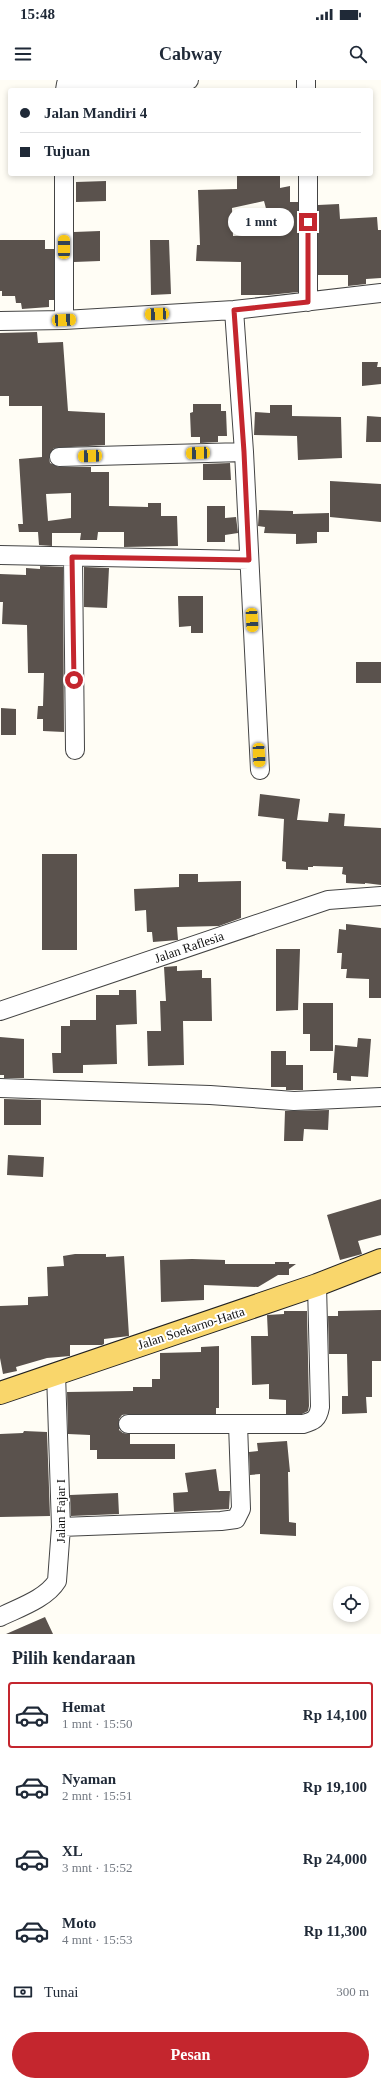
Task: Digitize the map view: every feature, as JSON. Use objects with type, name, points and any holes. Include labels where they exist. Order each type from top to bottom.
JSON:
[{"type":"main road","name":"Jalan Soekarno-Hatta","points":[[0,1393],[317,1286],[381,1260]]},
{"type":"street","points":[[65,88],[66,84],[75,82],[189,80]]},
{"type":"street","points":[[64,176],[64,320]]},
{"type":"street","points":[[308,176],[308,302]]},
{"type":"street","points":[[0,322],[64,320],[234,310],[381,293]]},
{"type":"street","points":[[234,310],[244,452],[260,770]]},
{"type":"street","points":[[59,457],[244,452]]},
{"type":"street","points":[[0,555],[249,560]]},
{"type":"street","points":[[72,557],[75,750]]},
{"type":"street","name":"Jalan Raflesia","points":[[0,1011],[328,900],[381,896]]},
{"type":"street","points":[[0,1088],[210,1095],[294,1101],[381,1097]]},
{"type":"street","points":[[128,1424],[303,1424],[313,1421],[318,1416],[320,1407],[317,1286]]},
{"type":"street","name":"Jalan Fajar I","points":[[0,1618],[46,1594],[53,1588],[59,1571],[61,1527],[56,1373]]},
{"type":"street","points":[[61,1527],[221,1522],[236,1519],[240,1509],[238,1424]]},
{"type":"building","points":[[237,176],[280,176],[280,188],[290,186],[290,202],[298,202],[298,292],[269,295],[241,295],[241,262],[196,261],[197,245],[200,245],[198,190],[237,189]],"holes":[[[264,201],[268,216],[268,229],[265,229],[265,235],[233,236],[232,208]]]},
{"type":"building","points":[[106,181],[106,201],[76,202],[76,182]]},
{"type":"building","points":[[339,204],[340,219],[377,217],[378,230],[381,230],[381,278],[366,279],[366,284],[348,286],[348,275],[318,275],[318,205]]},
{"type":"building","points":[[100,231],[100,261],[74,262],[74,232]]},
{"type":"building","points":[[0,240],[45,240],[45,249],[54,249],[54,300],[49,300],[49,307],[22,309],[21,303],[16,303],[15,296],[2,296],[2,291],[0,291]]},
{"type":"building","points":[[150,240],[169,240],[171,294],[151,295]]},
{"type":"building","points":[[37,332],[38,343],[63,342],[68,411],[105,413],[105,445],[54,448],[49,457],[50,463],[59,467],[91,467],[91,472],[109,472],[109,506],[148,507],[148,503],[161,503],[161,516],[177,516],[178,546],[124,547],[124,532],[98,532],[97,540],[80,540],[81,533],[52,533],[52,546],[39,545],[38,532],[19,532],[18,524],[23,524],[19,459],[42,457],[42,406],[9,406],[9,396],[0,396],[0,333]],"holes":[[[71,493],[71,518],[48,521],[46,494]]]},
{"type":"building","points":[[362,362],[378,362],[377,367],[381,367],[381,384],[362,386]]},
{"type":"building","points":[[193,404],[221,404],[221,411],[226,411],[227,436],[218,436],[218,442],[200,443],[200,437],[191,437],[190,413],[193,412]]},
{"type":"building","points":[[270,405],[292,405],[292,416],[341,417],[342,458],[298,460],[297,436],[254,435],[255,412],[270,413]]},
{"type":"building","points":[[367,416],[381,417],[381,442],[366,442]]},
{"type":"building","points":[[230,463],[231,480],[203,480],[203,464]]},
{"type":"building","points":[[330,481],[381,484],[381,522],[330,517]]},
{"type":"building","points":[[207,506],[225,506],[225,518],[236,517],[238,533],[225,535],[225,542],[207,542]]},
{"type":"building","points":[[259,510],[293,511],[293,514],[329,513],[329,532],[317,532],[317,543],[296,544],[296,534],[264,533],[265,527],[258,526]]},
{"type":"building","points":[[40,566],[63,567],[64,732],[43,731],[43,719],[37,719],[38,706],[43,706],[44,673],[28,673],[27,625],[2,624],[3,602],[0,602],[0,574],[26,575],[26,568],[40,569]]},
{"type":"building","points":[[84,567],[109,568],[107,608],[84,607]]},
{"type":"building","points":[[178,596],[203,596],[203,633],[191,633],[191,626],[179,627]]},
{"type":"building","points":[[356,662],[381,662],[381,683],[356,683]]},
{"type":"building","points":[[1,708],[16,709],[16,735],[1,735]]},
{"type":"building","points":[[260,794],[300,799],[297,820],[328,822],[329,813],[345,814],[344,826],[381,828],[381,885],[346,883],[346,875],[342,874],[343,867],[313,866],[308,867],[308,870],[286,869],[286,862],[282,861],[284,819],[258,816]]},
{"type":"building","points":[[42,854],[77,854],[77,950],[42,950]]},
{"type":"building","points":[[179,874],[198,874],[198,882],[241,881],[241,918],[219,926],[177,927],[178,940],[153,942],[152,932],[147,932],[146,910],[135,911],[134,889],[179,887]]},
{"type":"building","points":[[346,924],[381,928],[381,998],[369,998],[369,979],[346,978],[347,969],[341,969],[342,953],[337,953],[339,929],[346,930]]},
{"type":"building","points":[[276,949],[300,949],[298,1010],[276,1011]]},
{"type":"building","points":[[177,966],[177,971],[202,970],[202,978],[211,978],[212,1021],[183,1021],[184,1065],[148,1066],[147,1031],[161,1031],[160,1001],[166,1001],[164,967]]},
{"type":"building","points":[[119,990],[136,990],[137,1024],[116,1025],[117,1064],[83,1065],[83,1073],[53,1073],[52,1053],[61,1053],[61,1026],[70,1026],[70,1020],[96,1020],[96,995],[119,995]]},
{"type":"building","points":[[303,1003],[333,1003],[333,1051],[310,1051],[310,1034],[303,1034]]},
{"type":"building","points":[[0,1037],[24,1039],[24,1078],[4,1078],[4,1075],[0,1075]]},
{"type":"building","points":[[358,1038],[371,1039],[368,1077],[351,1076],[351,1081],[337,1080],[337,1073],[333,1073],[335,1045],[357,1047]]},
{"type":"building","points":[[271,1051],[286,1051],[286,1065],[303,1065],[303,1090],[286,1090],[286,1087],[271,1087]]},
{"type":"building","points":[[4,1099],[41,1100],[41,1125],[4,1125]]},
{"type":"building","points":[[329,1110],[328,1130],[304,1129],[303,1141],[284,1141],[285,1111]]},
{"type":"building","points":[[8,1155],[44,1157],[43,1177],[7,1175]]},
{"type":"building","points":[[381,1199],[381,1235],[358,1241],[362,1254],[340,1260],[327,1215]]},
{"type":"building","points":[[75,1254],[106,1254],[106,1257],[124,1256],[129,1336],[104,1339],[104,1344],[102,1345],[70,1345],[70,1356],[47,1358],[16,1367],[17,1371],[3,1374],[0,1358],[0,1306],[28,1305],[28,1297],[48,1296],[47,1267],[64,1266],[63,1256]]},
{"type":"building","points":[[160,1260],[225,1260],[225,1264],[275,1264],[275,1262],[289,1262],[289,1264],[296,1264],[289,1269],[289,1275],[278,1275],[258,1287],[204,1285],[204,1300],[161,1302]]},
{"type":"building","points":[[381,1310],[381,1361],[372,1361],[372,1397],[366,1397],[367,1413],[342,1414],[342,1396],[348,1396],[347,1354],[329,1354],[328,1316],[338,1316],[338,1311]]},
{"type":"building","points":[[284,1311],[307,1311],[309,1406],[308,1411],[302,1414],[286,1414],[286,1400],[269,1399],[269,1384],[252,1385],[251,1336],[268,1336],[267,1315],[284,1314]]},
{"type":"building","points":[[219,1346],[219,1408],[216,1408],[216,1414],[128,1414],[122,1415],[119,1419],[119,1430],[123,1433],[130,1434],[130,1444],[175,1444],[175,1459],[97,1459],[97,1450],[90,1450],[90,1435],[68,1434],[67,1392],[133,1391],[133,1387],[152,1387],[152,1379],[160,1379],[160,1353],[201,1352],[201,1347]]},
{"type":"building","points":[[24,1431],[47,1432],[50,1516],[0,1517],[0,1434],[23,1433]]},
{"type":"building","points":[[287,1441],[290,1472],[288,1472],[289,1522],[296,1523],[296,1536],[260,1534],[260,1474],[250,1475],[249,1452],[258,1451],[257,1443]]},
{"type":"building","points":[[216,1469],[219,1491],[230,1491],[229,1509],[174,1512],[173,1493],[188,1492],[185,1473]]},
{"type":"building","points":[[118,1493],[119,1514],[71,1516],[70,1495]]},
{"type":"building","points":[[45,1617],[53,1634],[6,1634]]},
{"type":"route","points":[[74,680],[72,557],[249,560],[244,452],[234,310],[308,302],[308,222]]}]
